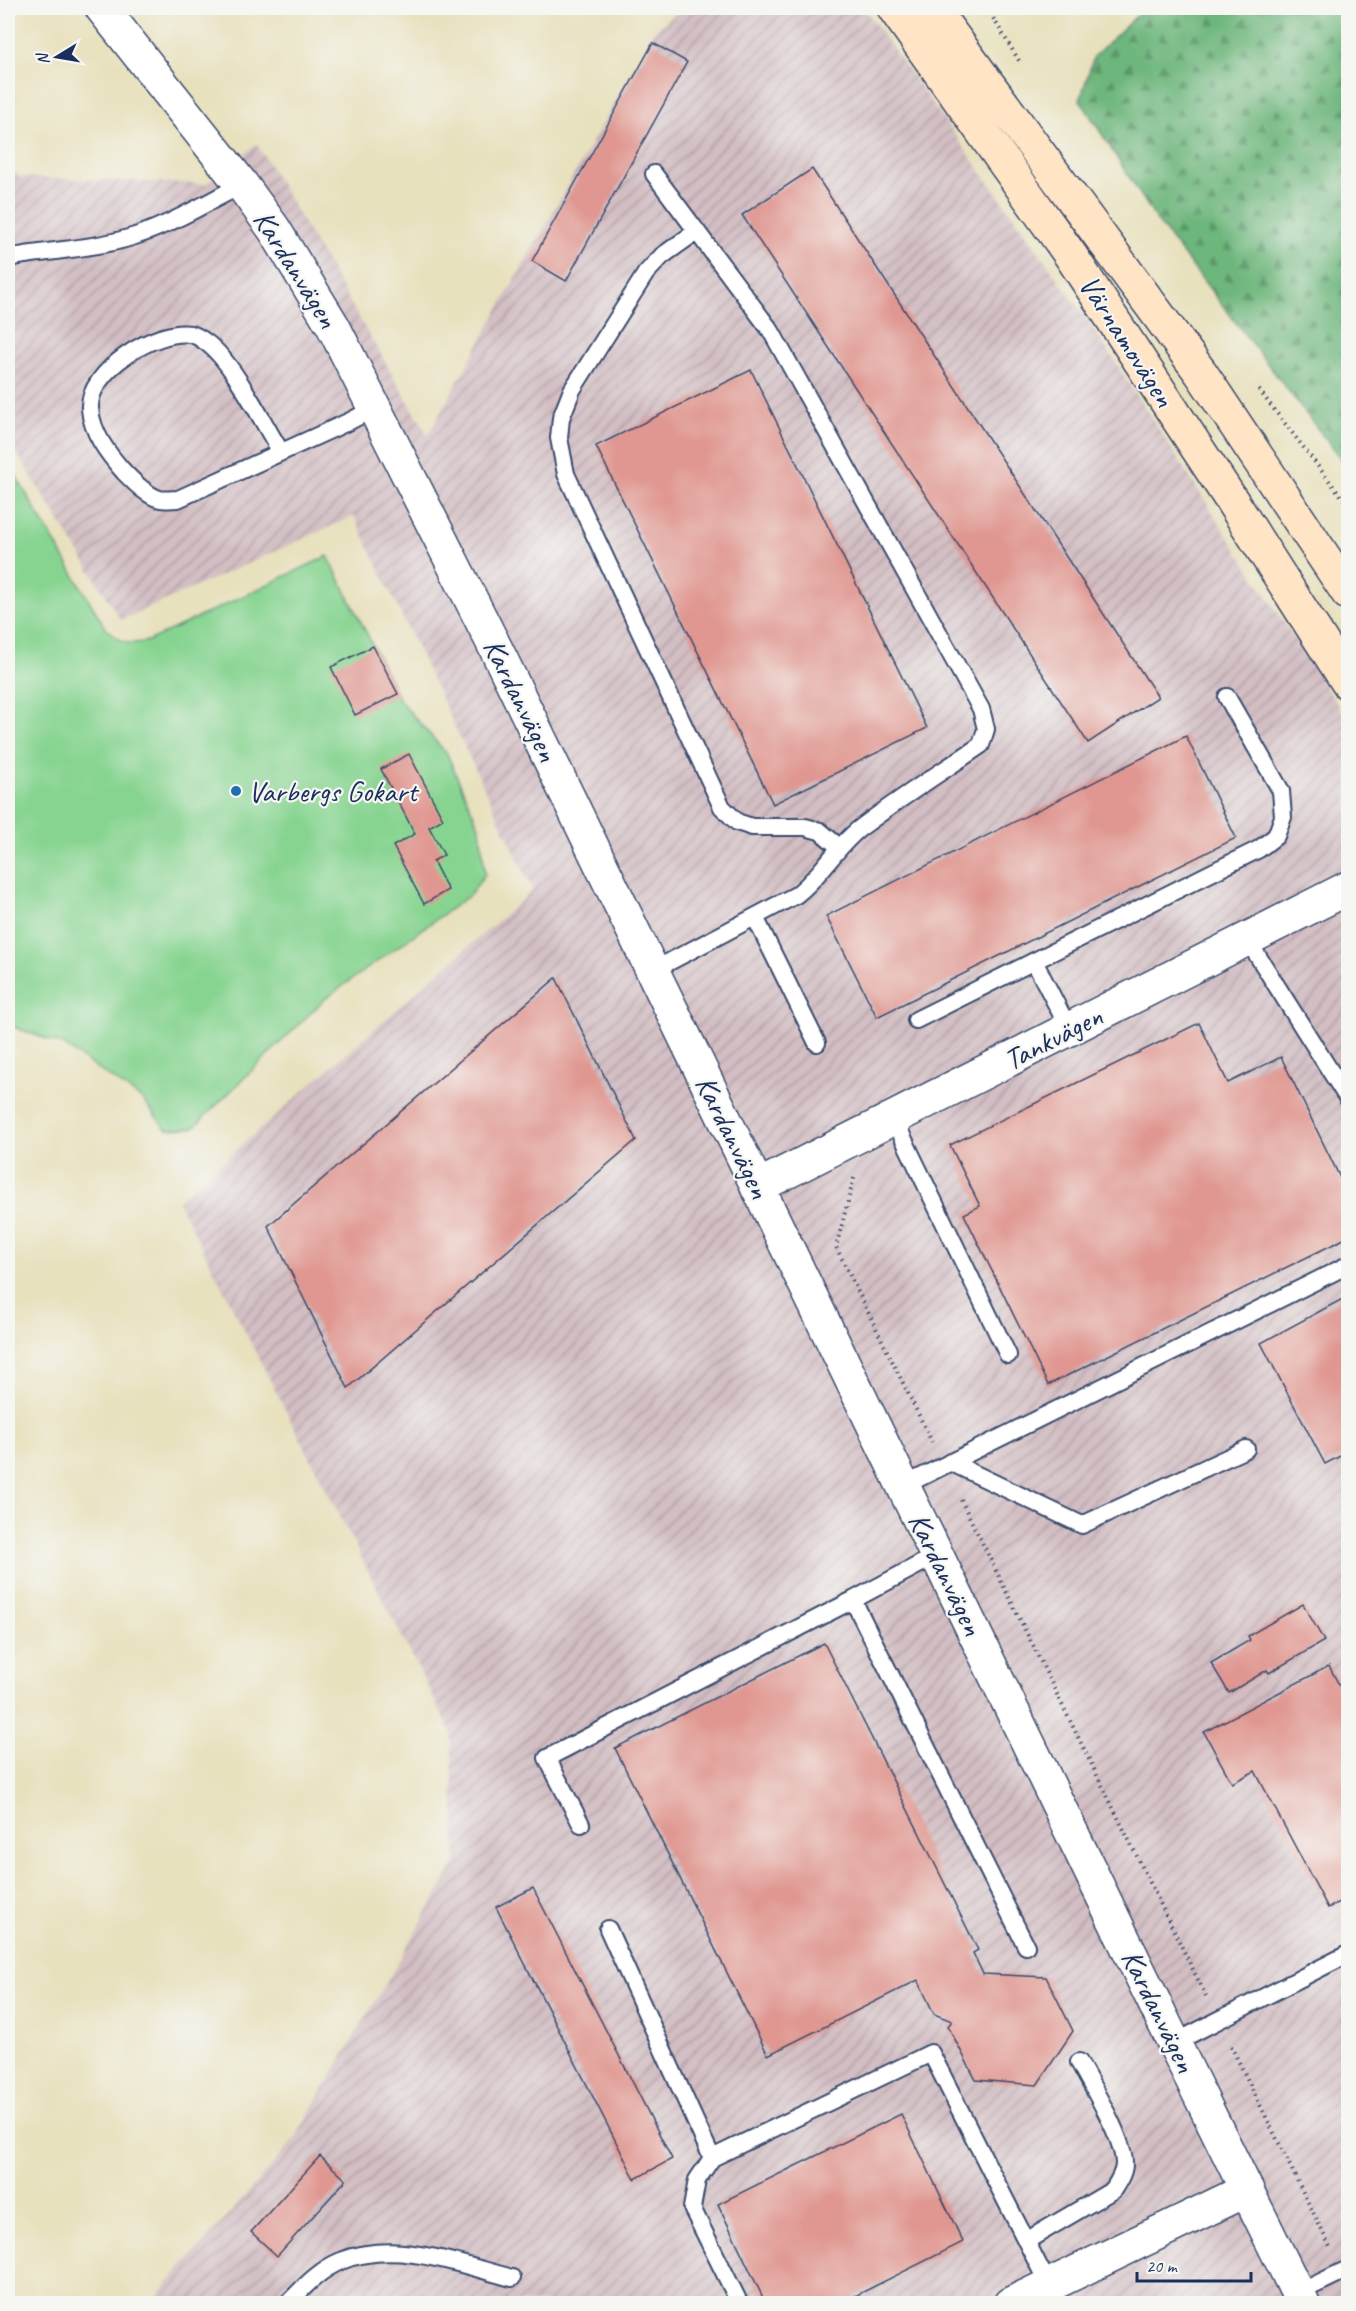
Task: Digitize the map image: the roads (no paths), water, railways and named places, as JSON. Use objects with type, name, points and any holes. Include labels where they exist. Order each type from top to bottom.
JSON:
[{"type":"main road","name":"Värnamovägen","points":[[894,8],[1071,256],[1348,683]]},
{"type":"main road","name":"Värnamovägen","points":[[932,8],[1201,373],[1348,593]]},
{"type":"street","name":"Kardanvägen","points":[[102,8],[274,229],[333,326],[494,643],[1174,2043],[1301,2298]]},
{"type":"street","name":"Tankvägen","points":[[757,1187],[1348,888]]},
{"type":"street","points":[[1010,2304],[1047,2284],[1247,2190]]},
{"type":"lane","points":[[652,971],[796,895],[811,883],[839,847],[859,829],[981,745],[986,729],[981,709],[771,331],[654,174]]},
{"type":"lane","points":[[8,258],[58,249],[96,246],[128,239],[162,225],[242,185]]},
{"type":"lane","points":[[697,231],[662,256],[646,273],[572,390],[561,418],[559,438],[566,474],[722,807],[737,822],[744,825],[761,828],[806,826],[820,831],[839,847]]},
{"type":"lane","points":[[281,452],[223,358],[193,334],[174,334],[156,338],[133,351],[108,371],[95,387],[90,407],[94,429],[110,457],[136,485],[159,499],[178,499],[281,452],[375,408]]},
{"type":"lane","points":[[916,1020],[1259,849],[1276,836],[1283,817],[1281,791],[1227,698]]},
{"type":"lane","points":[[756,917],[817,1043]]},
{"type":"lane","points":[[1247,939],[1348,1099]]},
{"type":"lane","points":[[1034,961],[1069,1029]]},
{"type":"lane","points":[[894,1119],[1008,1355]]},
{"type":"lane","points":[[903,1486],[1348,1264]]},
{"type":"lane","points":[[947,1464],[1082,1525],[1246,1449]]},
{"type":"lane","points":[[581,1824],[547,1758],[937,1555]]},
{"type":"lane","points":[[853,1600],[1026,1946]]},
{"type":"lane","points":[[608,1929],[712,2158]]},
{"type":"lane","points":[[1174,2043],[1348,1954]]},
{"type":"lane","points":[[740,2304],[692,2208],[697,2181],[712,2158],[930,2052],[1047,2284]]},
{"type":"lane","points":[[1026,2241],[1113,2190],[1121,2178],[1124,2166],[1122,2146],[1079,2062]]},
{"type":"lane","points":[[287,2304],[312,2278],[341,2261],[373,2254],[408,2252],[512,2278]]},
{"type":"lane","points":[[1301,2298],[1345,2270]]},
{"type":"place","name":"Varbergs Gokart","points":[[236,791]]}]
